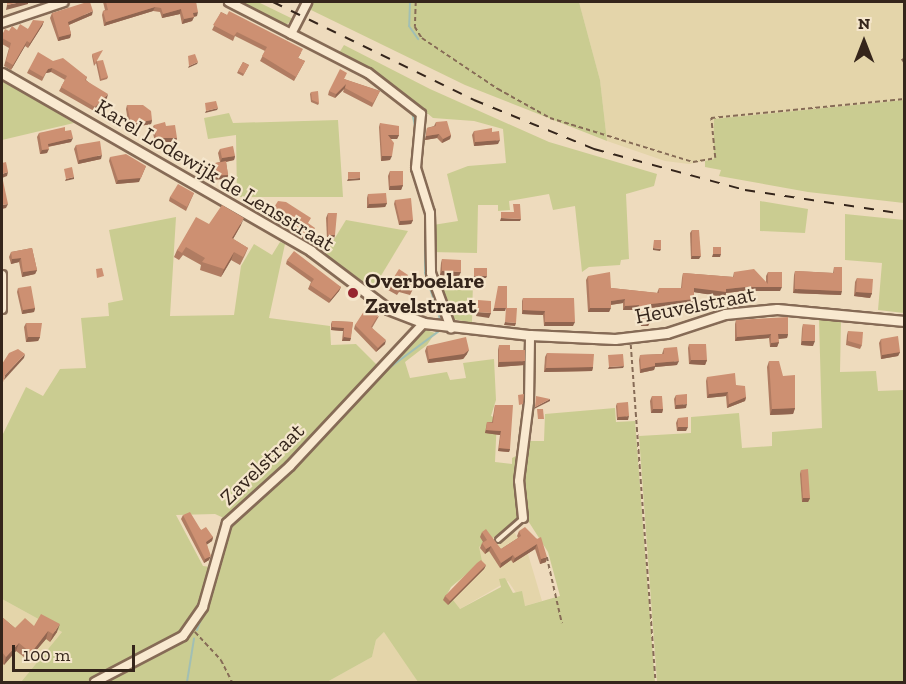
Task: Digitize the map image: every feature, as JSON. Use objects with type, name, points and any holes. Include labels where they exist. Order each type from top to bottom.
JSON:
[{"type":"street","points":[[2,23],[63,2]]},
{"type":"street","points":[[229,2],[368,73],[421,114],[416,168],[430,213],[431,273],[451,328]]},
{"type":"street","points":[[291,34],[307,2]]},
{"type":"street","name":"Karel Lodewijk de Lensstraat","points":[[2,73],[311,251],[388,309],[424,323],[440,326]]},
{"type":"street","points":[[2,275],[2,309]]},
{"type":"street","name":"Heuvelstraat","points":[[440,326],[530,335],[630,338],[667,333],[725,314],[767,310],[904,321]]},
{"type":"street","name":"Zavelstraat","points":[[95,682],[160,651],[190,627],[202,607],[226,523],[290,466],[424,323]]},
{"type":"street","points":[[523,518],[519,481],[529,402],[530,335]]},
{"type":"lane","points":[[498,540],[523,518]]},
{"type":"path","points":[[416,2],[415,27],[422,38],[550,118],[693,162],[715,158],[711,118],[904,99]]},
{"type":"path","points":[[902,58],[904,62]]},
{"type":"path","points":[[630,338],[656,682]]},
{"type":"path","points":[[546,554],[562,623]]},
{"type":"path","points":[[190,627],[221,660],[232,682]]},
{"type":"shaded area","points":[[579,2],[904,2],[904,100],[714,119],[714,159],[689,164],[665,161],[607,141],[600,80]]},
{"type":"shaded area","points":[[509,524],[528,554],[542,601],[525,606],[508,581],[460,609],[448,605],[443,600],[465,573],[479,547]]},
{"type":"shaded area","points":[[2,599],[62,632],[21,682],[2,682]]},
{"type":"shaded area","points":[[385,631],[418,682],[327,682],[372,657],[376,640]]},
{"type":"green space","points":[[239,2],[258,2],[293,19],[285,26]]},
{"type":"green space","points":[[313,2],[579,2],[600,80],[607,141],[465,85],[309,9]]},
{"type":"green space","points":[[344,45],[430,89],[549,142],[657,174],[654,186],[626,194],[629,259],[621,260],[620,265],[589,267],[582,272],[575,206],[553,210],[549,194],[509,201],[510,210],[498,211],[498,205],[478,205],[477,253],[431,252],[433,225],[458,221],[447,174],[468,166],[506,163],[503,129],[474,121],[433,118],[391,83],[339,53]]},
{"type":"green space","points":[[2,80],[74,123],[2,140]]},
{"type":"green space","points":[[904,100],[904,203],[808,192],[719,176],[721,170],[705,167],[705,161],[714,159],[714,119]]},
{"type":"green space","points":[[229,113],[233,123],[338,120],[343,197],[237,197],[236,135],[208,139],[204,118]]},
{"type":"green space","points":[[760,201],[808,209],[805,233],[760,231]]},
{"type":"green space","points":[[845,214],[904,220],[904,313],[878,310],[882,263],[845,260]]},
{"type":"green space","points":[[176,217],[170,316],[234,315],[241,266],[254,244],[272,255],[280,242],[285,244],[269,318],[330,326],[331,345],[356,344],[377,365],[287,463],[226,519],[215,514],[176,515],[203,566],[211,567],[198,607],[176,635],[91,682],[21,682],[62,632],[2,599],[2,436],[26,387],[43,396],[60,369],[86,368],[81,318],[109,316],[108,303],[123,300],[109,230]]},
{"type":"green space","points":[[346,220],[408,231],[373,289],[325,254]]},
{"type":"green space","points":[[435,278],[473,280],[472,323],[453,319]]},
{"type":"green space","points":[[819,319],[841,320],[840,372],[876,371],[878,391],[904,390],[904,682],[657,682],[639,436],[691,433],[691,417],[739,413],[742,448],[772,446],[772,432],[822,428]]},
{"type":"green space","points":[[426,330],[435,333],[427,345],[405,362],[410,378],[447,372],[450,380],[466,378],[463,363],[494,359],[496,400],[491,416],[497,418],[495,462],[512,464],[512,458],[518,455],[520,441],[544,441],[545,414],[615,408],[616,422],[635,421],[655,682],[418,682],[384,632],[376,640],[372,657],[327,682],[103,682],[184,639],[195,628],[208,607],[225,539],[234,522],[292,471]],"holes":[[[525,516],[548,552],[560,596],[525,606],[522,591],[513,593],[505,578],[499,579],[501,587],[460,609],[453,600],[444,600],[451,587],[482,561],[479,547]]]},
{"type":"building","points":[[90,2],[93,11],[68,22],[71,34],[59,37],[52,13]]},
{"type":"building","points":[[106,2],[196,2],[198,12],[193,13],[194,17],[184,19],[181,9],[163,14],[161,8],[155,7],[106,22],[103,11],[108,10]]},
{"type":"building","points":[[229,11],[303,49],[298,58],[305,61],[296,77],[262,56],[267,47],[237,32],[234,36],[213,25],[221,12],[227,15]]},
{"type":"building","points":[[33,20],[44,21],[30,43],[27,41],[13,65],[6,61],[11,43],[2,38],[2,35],[5,29],[9,31],[12,26],[17,30],[20,24],[28,29]]},
{"type":"building","points":[[103,50],[95,64],[92,54]]},
{"type":"building","points":[[38,52],[53,61],[63,58],[87,77],[85,80],[108,94],[95,107],[61,87],[67,76],[52,68],[48,69],[43,77],[29,69]]},
{"type":"building","points":[[195,54],[198,62],[189,66],[188,56]]},
{"type":"building","points":[[103,60],[108,77],[101,79],[97,61]]},
{"type":"building","points":[[243,62],[249,65],[244,74],[238,71]]},
{"type":"building","points":[[340,69],[347,73],[344,79],[380,91],[373,103],[345,88],[346,84],[336,94],[329,91]]},
{"type":"building","points":[[318,91],[319,103],[312,100],[311,92]]},
{"type":"building","points":[[216,101],[218,108],[206,111],[205,103]]},
{"type":"building","points":[[127,105],[143,105],[151,111],[152,120],[131,124]]},
{"type":"building","points":[[447,121],[451,135],[443,139],[439,134],[426,136],[427,128],[436,126],[436,122]]},
{"type":"building","points":[[165,122],[166,126],[175,125],[177,138],[156,138],[154,125]]},
{"type":"building","points":[[380,123],[399,126],[399,135],[388,135],[394,143],[392,156],[382,156]]},
{"type":"building","points":[[65,127],[65,131],[71,130],[73,138],[48,144],[49,149],[42,150],[39,133]]},
{"type":"building","points":[[492,128],[492,132],[499,131],[500,140],[475,142],[474,131]]},
{"type":"building","points":[[100,141],[102,155],[79,160],[76,145]]},
{"type":"building","points":[[233,146],[235,156],[222,158],[220,149]]},
{"type":"building","points":[[126,154],[146,166],[141,178],[118,180],[110,157]]},
{"type":"building","points":[[226,161],[228,175],[202,176],[201,166]]},
{"type":"building","points":[[6,162],[8,172],[2,174],[2,163]]},
{"type":"building","points":[[72,167],[74,177],[66,179],[64,169]]},
{"type":"building","points":[[390,171],[403,171],[403,185],[390,186]]},
{"type":"building","points":[[348,172],[360,172],[360,178],[348,179]]},
{"type":"building","points":[[2,176],[8,204],[2,205]]},
{"type":"building","points":[[178,184],[194,193],[187,207],[170,197]]},
{"type":"building","points":[[386,193],[387,203],[369,204],[368,194]]},
{"type":"building","points":[[411,198],[413,220],[400,221],[395,200]]},
{"type":"building","points":[[278,201],[286,202],[311,218],[308,223],[315,228],[310,237],[291,226],[294,221],[273,209]]},
{"type":"building","points":[[513,204],[520,204],[521,219],[501,218],[501,212],[514,212]]},
{"type":"building","points":[[222,205],[244,218],[232,238],[248,248],[243,257],[234,252],[224,269],[202,262],[205,258],[186,247],[182,253],[177,250],[196,217],[209,224]]},
{"type":"building","points":[[328,213],[337,213],[335,235],[328,235]]},
{"type":"building","points":[[692,230],[699,230],[701,256],[692,256]]},
{"type":"building","points":[[654,240],[661,240],[661,249],[653,248]]},
{"type":"building","points":[[713,247],[721,247],[721,254],[713,254]]},
{"type":"building","points":[[32,248],[37,270],[23,272],[21,258],[12,259],[11,252]]},
{"type":"building","points":[[294,251],[341,287],[331,299],[310,285],[314,279],[287,260]]},
{"type":"building","points":[[442,259],[461,260],[461,272],[442,271]]},
{"type":"building","points":[[834,267],[842,267],[842,291],[795,289],[795,271],[834,273]]},
{"type":"building","points":[[102,268],[104,276],[97,278],[96,269]]},
{"type":"building","points":[[474,268],[487,268],[487,276],[474,276]]},
{"type":"building","points":[[399,269],[416,283],[411,291],[401,287],[399,291],[389,285]]},
{"type":"building","points":[[754,269],[768,284],[768,272],[782,272],[782,287],[745,287],[726,289],[726,292],[694,288],[694,299],[651,304],[650,322],[642,322],[639,305],[625,306],[625,299],[611,301],[611,308],[590,308],[588,276],[610,272],[611,288],[659,293],[659,288],[682,288],[683,273],[734,277],[734,272]]},
{"type":"building","points":[[857,278],[873,279],[872,293],[856,292]]},
{"type":"building","points":[[31,286],[35,308],[23,310],[18,288]]},
{"type":"building","points":[[498,286],[507,286],[507,308],[517,308],[516,323],[505,322],[506,308],[494,308]]},
{"type":"building","points":[[523,298],[574,298],[575,322],[545,322],[545,311],[523,310]]},
{"type":"building","points":[[478,300],[491,301],[491,313],[477,312]]},
{"type":"building","points":[[368,305],[380,312],[371,327],[386,340],[378,348],[355,325]]},
{"type":"building","points":[[788,317],[788,334],[778,334],[779,342],[771,343],[771,334],[737,337],[736,320]]},
{"type":"building","points":[[332,321],[353,322],[351,338],[344,337],[344,328],[332,327]]},
{"type":"building","points":[[26,323],[42,323],[40,337],[28,337]]},
{"type":"building","points":[[803,324],[815,325],[815,341],[802,341]]},
{"type":"building","points":[[848,331],[863,332],[862,345],[848,341]]},
{"type":"building","points":[[898,336],[900,352],[882,355],[881,339]]},
{"type":"building","points":[[466,337],[469,350],[464,354],[429,359],[427,346]]},
{"type":"building","points":[[689,344],[706,344],[707,360],[691,360]]},
{"type":"building","points":[[499,345],[510,345],[510,350],[525,350],[525,361],[499,362]]},
{"type":"building","points":[[677,347],[679,361],[655,363],[655,366],[641,369],[640,355],[664,354],[664,348]]},
{"type":"building","points":[[18,349],[25,354],[5,375],[2,386],[2,364],[9,353]]},
{"type":"building","points":[[547,353],[594,354],[593,367],[546,368]]},
{"type":"building","points":[[623,354],[624,366],[609,367],[608,355]]},
{"type":"building","points":[[769,361],[779,361],[783,376],[795,375],[795,408],[772,409]]},
{"type":"building","points":[[735,373],[736,385],[745,386],[746,397],[729,404],[728,392],[709,394],[707,377]]},
{"type":"building","points":[[524,394],[523,404],[519,405],[518,395]]},
{"type":"building","points":[[687,394],[687,404],[676,405],[676,395]]},
{"type":"building","points":[[536,396],[550,399],[535,407]]},
{"type":"building","points":[[652,396],[662,396],[663,409],[653,409]]},
{"type":"building","points":[[628,402],[629,416],[618,417],[617,403]]},
{"type":"building","points":[[495,405],[513,405],[510,449],[499,448],[501,431],[486,430],[487,422],[493,423]]},
{"type":"building","points":[[537,409],[543,409],[544,419],[538,419]]},
{"type":"building","points":[[688,417],[688,427],[678,427],[678,418]]},
{"type":"building","points":[[808,469],[810,498],[803,498],[801,470]]},
{"type":"building","points":[[190,512],[201,530],[206,527],[213,537],[206,542],[211,556],[205,559],[183,515]]},
{"type":"building","points":[[525,527],[537,539],[541,537],[547,557],[541,559],[537,544],[515,558],[513,555],[501,563],[491,546],[486,549],[482,543],[487,540],[482,532],[486,529],[501,549],[521,536],[519,531]]},
{"type":"building","points":[[481,560],[486,565],[450,601],[445,596]]},
{"type":"building","points":[[41,614],[60,624],[53,634],[48,631],[31,653],[19,643],[6,657],[2,652],[2,617],[15,628],[25,618],[34,626]]},
{"type":"waterway","points":[[410,2],[409,26],[418,39]]},
{"type":"waterway","points":[[412,111],[415,127]]},
{"type":"waterway","points":[[425,232],[425,273],[440,319]]},
{"type":"waterway","points":[[389,368],[439,331]]},
{"type":"waterway","points":[[351,407],[384,372]]},
{"type":"waterway","points":[[294,469],[336,422]]},
{"type":"waterway","points":[[252,505],[291,472]]},
{"type":"waterway","points":[[197,630],[204,611]]},
{"type":"waterway","points":[[187,682],[194,639]]},
{"type":"railway","points":[[273,2],[474,100],[594,149],[745,190],[904,214]]},
{"type":"place","name":"Overboelare Zavelstraat","points":[[353,293]]}]
